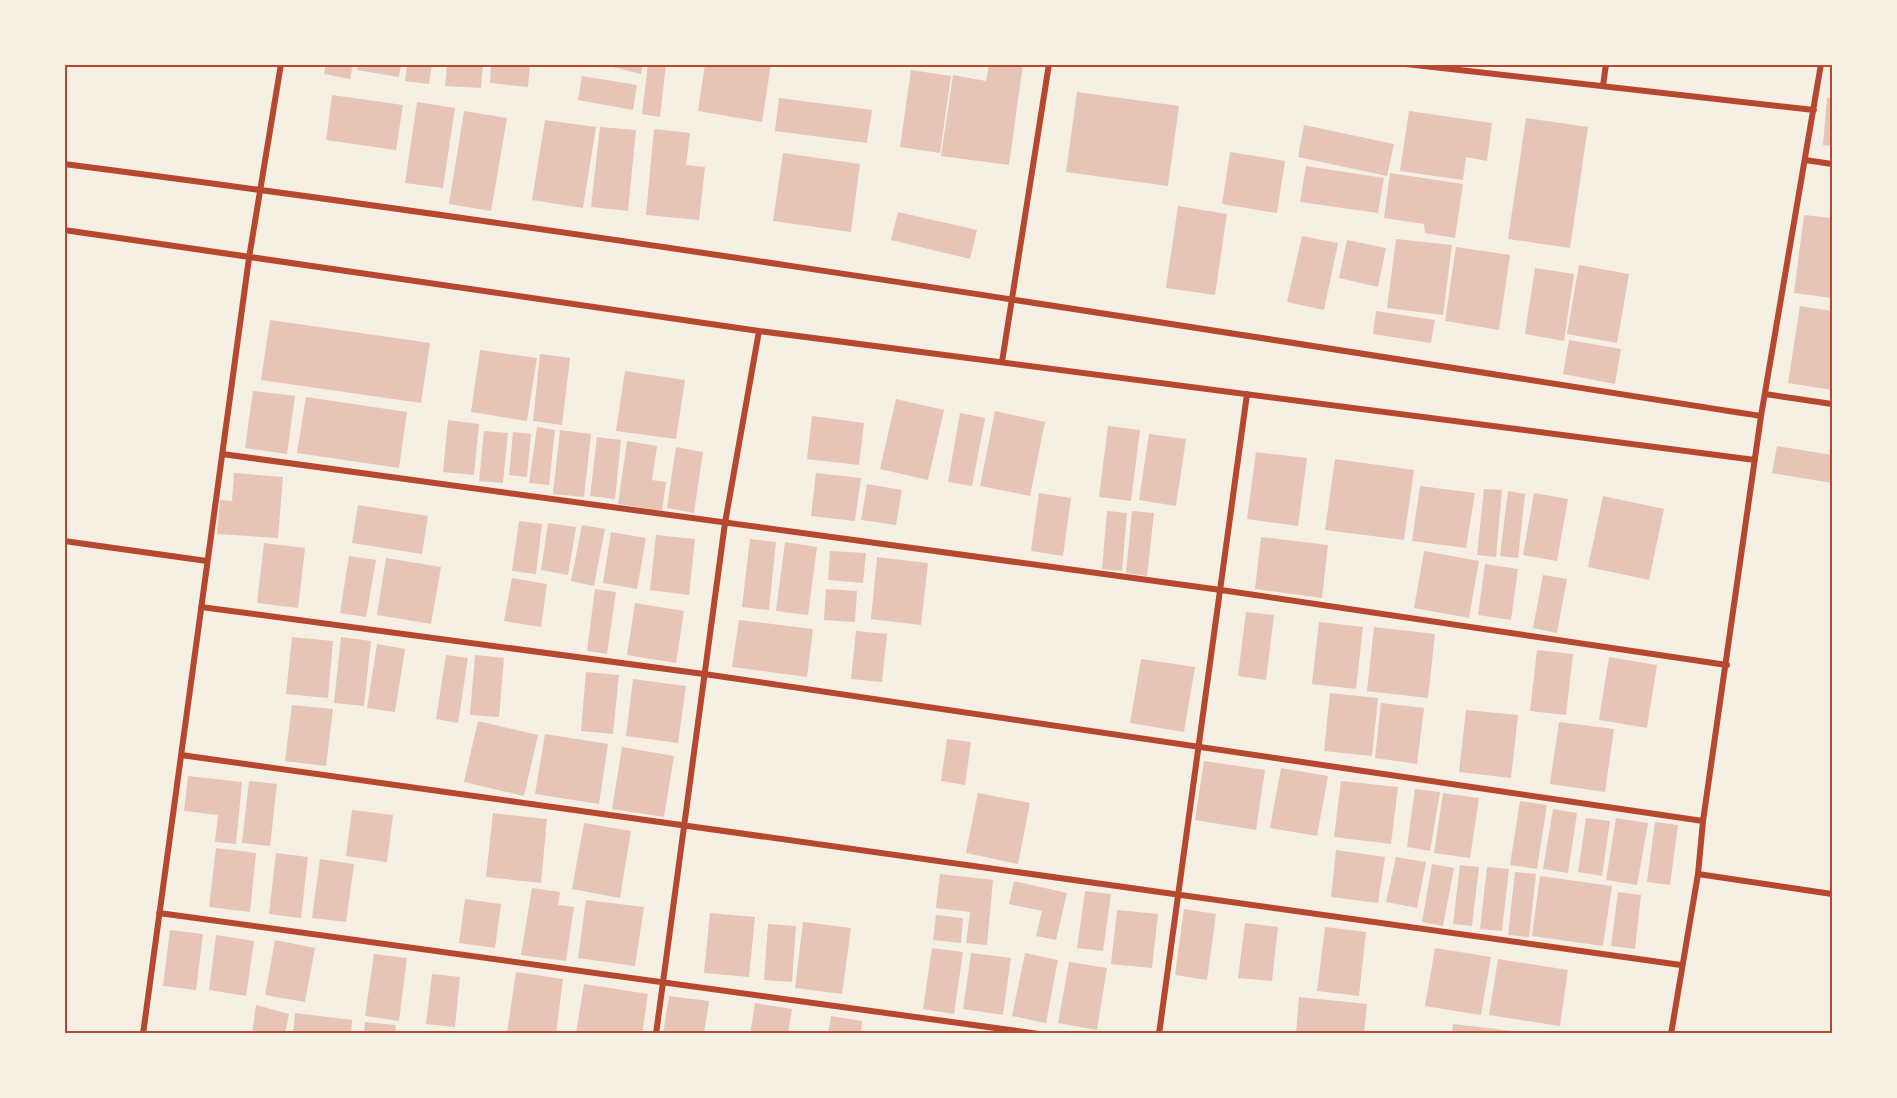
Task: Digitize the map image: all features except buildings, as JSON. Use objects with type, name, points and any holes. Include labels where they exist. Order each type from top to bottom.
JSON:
[{"type":"street","points":[[143,1034],[249,258],[281,64]]},
{"type":"street","points":[[1002,362],[1049,64]]},
{"type":"street","points":[[1406,64],[1814,110]]},
{"type":"street","points":[[1603,86],[1606,64]]},
{"type":"street","points":[[1671,1034],[1698,874],[1703,821],[1761,416],[1821,64]]},
{"type":"street","points":[[1805,160],[1833,164]]},
{"type":"street","points":[[64,164],[261,189],[1012,300],[1761,416]]},
{"type":"street","points":[[64,230],[759,331],[1755,460]]},
{"type":"street","points":[[656,1034],[724,523],[759,331]]},
{"type":"street","points":[[1159,1034],[1247,394]]},
{"type":"street","points":[[1765,394],[1833,404]]},
{"type":"street","points":[[222,454],[1221,590],[1727,665]]},
{"type":"street","points":[[64,541],[207,561]]},
{"type":"street","points":[[201,607],[704,674],[1703,821]]},
{"type":"street","points":[[181,755],[1682,965]]},
{"type":"street","points":[[1698,874],[1833,894]]},
{"type":"street","points":[[159,913],[1039,1034]]}]
